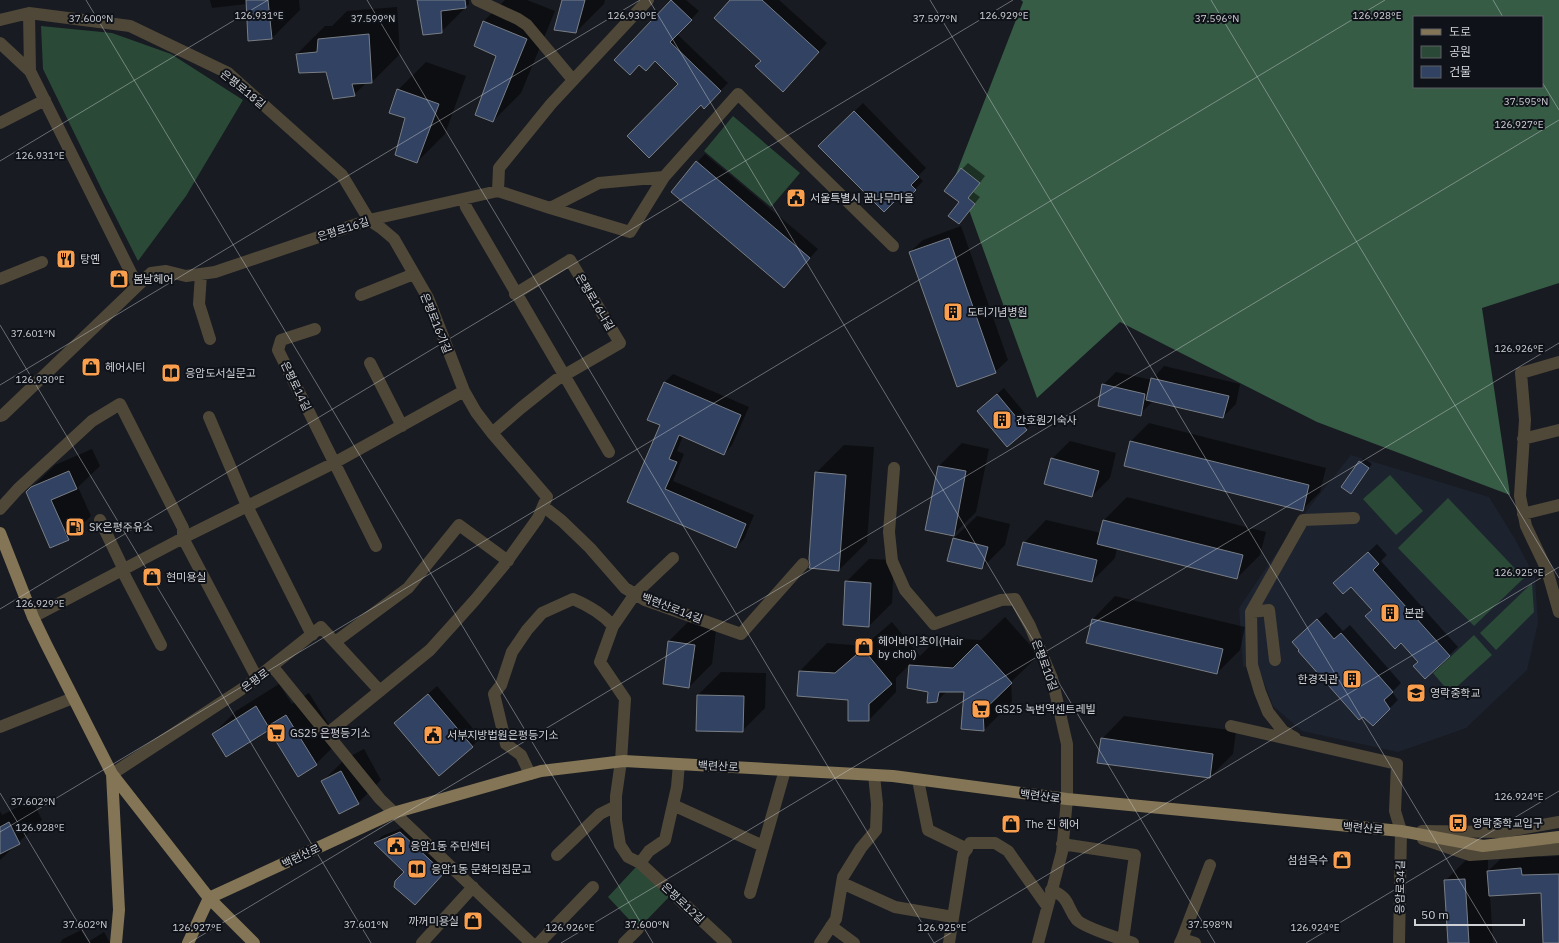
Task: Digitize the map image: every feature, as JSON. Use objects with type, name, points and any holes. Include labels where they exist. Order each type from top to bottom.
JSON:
[{"type":"main road","points":[[0,533],[33,616],[112,774],[208,898],[254,943]]},
{"type":"main road","name":"백련산로","points":[[208,898],[393,813],[540,771],[621,761],[874,775],[1067,799],[1401,831],[1483,846],[1559,837]]},
{"type":"main road","points":[[112,774],[119,910],[116,943]]},
{"type":"main road","points":[[188,943],[208,898]]},
{"type":"street","points":[[477,0],[518,19],[527,25],[572,80]]},
{"type":"street","points":[[648,0],[572,80],[499,168],[498,191],[630,232],[664,177],[738,94],[893,246]]},
{"type":"street","points":[[29,13],[30,71]]},
{"type":"street","name":"은평로18길","points":[[0,20],[29,13],[130,26],[228,74],[342,175],[370,220]]},
{"type":"street","points":[[0,43],[30,71],[138,285]]},
{"type":"street","points":[[0,123],[45,100]]},
{"type":"street","points":[[550,208],[599,182],[664,177]]},
{"type":"street","name":"은평로16길","points":[[0,416],[151,273],[166,271],[186,276],[215,272],[370,220],[498,191]]},
{"type":"street","points":[[464,199],[466,207],[515,294],[609,452]]},
{"type":"street","name":"은평로16가길","points":[[370,220],[394,239],[428,298],[464,392],[476,412],[492,433]]},
{"type":"street","name":"은평로16나길","points":[[492,433],[520,408],[564,376],[620,343],[570,260],[515,294]]},
{"type":"street","points":[[0,279],[42,262]]},
{"type":"street","points":[[200,274],[199,304],[210,339]]},
{"type":"street","points":[[360,295],[414,274]]},
{"type":"street","name":"은평로14길","points":[[315,329],[281,340],[278,350],[376,546]]},
{"type":"street","points":[[1559,362],[1522,373],[1525,420],[1520,496],[1526,526],[1547,570],[1555,581],[1559,612]]},
{"type":"street","points":[[370,363],[402,426]]},
{"type":"street","points":[[33,616],[183,538],[334,464],[464,392]]},
{"type":"street","points":[[0,509],[18,489],[92,421],[120,404],[183,528],[183,538],[258,678]]},
{"type":"street","points":[[209,417],[247,506],[312,635],[321,627],[380,691]]},
{"type":"street","points":[[1523,439],[1559,430]]},
{"type":"street","points":[[327,734],[430,650],[508,561],[538,518],[547,497],[492,433]]},
{"type":"street","name":"은평로10길","points":[[894,468],[889,532],[892,561],[905,590],[934,624],[1001,600],[1015,599],[1030,626],[1052,678],[1067,744],[1067,799],[1062,844],[1038,943]]},
{"type":"street","points":[[1523,514],[1559,505]]},
{"type":"street","name":"백련산로14길","points":[[543,506],[562,521],[590,548],[625,588],[645,600],[741,634],[803,564]]},
{"type":"street","points":[[1303,743],[1282,731],[1268,712],[1262,699],[1252,665],[1251,612],[1303,520],[1354,518]]},
{"type":"street","points":[[100,520],[124,568],[125,576],[161,645]]},
{"type":"street","points":[[335,642],[408,588],[459,525],[508,561]]},
{"type":"street","points":[[557,855],[600,814],[616,806],[621,761],[625,699],[600,662],[613,626],[635,594],[672,558]]},
{"type":"street","points":[[530,774],[521,755],[506,744],[494,694],[501,685],[512,652],[527,630],[542,613],[573,599],[583,603],[607,619],[613,626]]},
{"type":"street","points":[[1251,612],[1269,610],[1275,660]]},
{"type":"street","name":"은평로","points":[[112,774],[258,678],[312,635]]},
{"type":"street","points":[[273,667],[393,813],[531,943]]},
{"type":"street","points":[[0,726],[73,698]]},
{"type":"street","points":[[1230,726],[1303,743]]},
{"type":"street","name":"응암로34길","points":[[1303,743],[1397,764],[1395,811],[1401,831],[1398,943]]},
{"type":"street","points":[[640,863],[649,850],[665,840],[677,787],[679,764]]},
{"type":"street","points":[[750,893],[785,770]]},
{"type":"street","points":[[820,943],[836,919],[843,877],[861,848],[876,830],[877,804],[874,775]]},
{"type":"street","points":[[918,780],[928,830],[967,849]]},
{"type":"street","points":[[673,805],[763,846]]},
{"type":"street","name":"은평로12길","points":[[616,806],[616,820],[620,845],[628,857],[640,863],[726,943]]},
{"type":"street","name":"백련산로","points":[[1401,831],[1502,832],[1559,822]]},
{"type":"street","name":"백련산로","points":[[1401,831],[1470,855],[1559,849]]},
{"type":"street","points":[[949,943],[963,855],[970,843],[995,843],[1008,851],[1047,906]]},
{"type":"street","points":[[1052,890],[1062,894],[1078,920],[1086,926],[1128,941],[1135,855],[1062,844]]},
{"type":"street","points":[[1195,943],[1181,941],[1210,865]]},
{"type":"street","points":[[842,883],[895,907],[953,917]]},
{"type":"street","points":[[422,943],[472,887]]},
{"type":"street","points":[[539,943],[593,887]]},
{"type":"street","points":[[831,926],[854,943]]},
{"type":"street","points":[[624,943],[638,929]]},
{"type":"shaded area","name":"영락중학교","points":[[1351,455],[1489,497],[1515,539],[1535,577],[1538,623],[1527,670],[1466,728],[1398,752],[1302,731],[1273,706],[1257,664],[1243,667],[1239,608],[1296,524]]},
{"type":"green space","points":[[1021,0],[1559,0],[1559,283],[1482,308],[1510,495],[1317,422],[1120,322],[1037,398],[956,174],[1023,2]]},
{"type":"green space","points":[[41,26],[112,33],[171,54],[243,100],[186,196],[138,261],[43,69]]},
{"type":"green space","points":[[733,116],[800,173],[771,207],[704,151]]},
{"type":"green space","points":[[1390,475],[1423,511],[1396,535],[1363,499]]},
{"type":"green space","points":[[1448,498],[1524,578],[1474,626],[1398,548]]},
{"type":"green space","points":[[1532,583],[1534,612],[1496,650],[1480,633]]},
{"type":"green space","points":[[1474,635],[1492,655],[1450,693],[1433,673]]},
{"type":"green space","points":[[636,867],[670,896],[638,929],[608,897]]},
{"type":"building","points":[[246,0],[268,0],[272,39],[248,41]]},
{"type":"building","points":[[417,0],[465,0],[466,8],[441,11],[442,33],[423,35]]},
{"type":"building","points":[[562,0],[585,0],[576,33],[554,30]]},
{"type":"building","points":[[671,0],[692,20],[670,42],[721,91],[704,109],[701,105],[649,158],[627,136],[678,84],[655,61],[646,71],[639,65],[630,75],[614,60]]},
{"type":"building","points":[[730,0],[762,0],[819,52],[783,92],[755,66],[761,61],[714,18]]},
{"type":"building","points":[[483,21],[527,39],[493,122],[475,115],[496,56],[474,46]]},
{"type":"building","points":[[369,34],[372,83],[352,84],[355,96],[333,99],[326,72],[299,73],[296,54],[317,52],[318,39]]},
{"type":"building","points":[[397,89],[439,104],[417,163],[395,155],[405,118],[389,113]]},
{"type":"building","points":[[854,111],[919,177],[911,185],[916,190],[905,201],[900,196],[884,212],[818,146]]},
{"type":"building","points":[[696,161],[810,258],[784,288],[671,192]]},
{"type":"building","points":[[961,168],[980,183],[968,198],[975,204],[959,224],[948,216],[959,202],[944,191]]},
{"type":"building","name":"도티기념병원","points":[[949,238],[996,373],[957,387],[909,252]]},
{"type":"building","points":[[1151,378],[1229,396],[1223,418],[1146,400]]},
{"type":"building","points":[[664,382],[741,415],[724,455],[679,435],[669,459],[677,462],[665,489],[746,524],[736,548],[627,502],[660,425],[647,420]]},
{"type":"building","points":[[1102,384],[1145,394],[1141,416],[1098,406]]},
{"type":"building","name":"간호원기숙사","points":[[997,394],[1027,430],[1007,447],[977,411]]},
{"type":"building","points":[[1130,441],[1309,485],[1303,511],[1124,466]]},
{"type":"building","points":[[1051,458],[1099,471],[1092,497],[1044,484]]},
{"type":"building","points":[[1359,461],[1369,468],[1351,494],[1341,487]]},
{"type":"building","points":[[938,466],[966,471],[954,536],[925,530]]},
{"type":"building","points":[[69,471],[77,489],[51,500],[69,540],[50,548],[26,492],[31,487]]},
{"type":"building","points":[[815,472],[846,475],[839,571],[809,568]]},
{"type":"building","points":[[1103,520],[1243,555],[1237,579],[1097,544]]},
{"type":"building","points":[[953,538],[988,547],[982,569],[947,561]]},
{"type":"building","points":[[1023,542],[1097,560],[1092,582],[1017,565]]},
{"type":"building","name":"본관","points":[[1368,552],[1379,564],[1373,570],[1450,656],[1425,679],[1413,666],[1418,662],[1401,643],[1395,649],[1365,616],[1372,610],[1351,587],[1343,594],[1333,583]]},
{"type":"building","points":[[845,581],[871,583],[869,627],[843,625]]},
{"type":"building","points":[[1092,619],[1223,649],[1217,674],[1086,643]]},
{"type":"building","name":"한경직관","points":[[1317,619],[1334,639],[1341,633],[1393,692],[1384,700],[1390,709],[1373,726],[1363,717],[1359,720],[1298,651],[1299,650],[1292,642]]},
{"type":"building","points":[[668,641],[695,645],[689,688],[663,684]]},
{"type":"building","points":[[977,644],[1012,683],[983,711],[984,731],[961,729],[964,692],[939,692],[937,702],[927,703],[928,692],[907,688],[909,665],[953,668]]},
{"type":"building","points":[[863,649],[892,684],[869,704],[869,721],[848,721],[848,700],[797,696],[799,671],[835,673]]},
{"type":"building","name":"서부지방법원은평등기소","points":[[428,694],[473,747],[439,776],[394,723]]},
{"type":"building","points":[[697,695],[744,696],[743,732],[696,731]]},
{"type":"building","points":[[256,706],[268,726],[286,715],[317,765],[298,777],[269,730],[226,757],[212,734]]},
{"type":"building","points":[[1101,738],[1213,754],[1210,778],[1097,763]]},
{"type":"building","points":[[341,771],[359,804],[339,814],[321,781]]},
{"type":"building","points":[[9,822],[20,844],[0,854],[0,827]]},
{"type":"building","name":"응암1동 주민센터","points":[[400,832],[444,873],[415,905],[394,887],[395,881],[404,872],[374,843]]},
{"type":"building","points":[[1521,868],[1522,875],[1559,874],[1559,943],[1543,943],[1541,893],[1489,896],[1487,871]]},
{"type":"building","points":[[1465,879],[1469,943],[1448,943],[1444,880]]},
{"type":"place","name":"서울특별시 꿈나무마을","points":[[796,198]]},
{"type":"place","name":"탕옌","points":[[66,259]]},
{"type":"place","name":"봄날헤어","points":[[119,279]]},
{"type":"place","name":"도티기념병원","points":[[953,312]]},
{"type":"place","name":"헤어시티","points":[[91,367]]},
{"type":"place","name":"응암도서실문고","points":[[171,373]]},
{"type":"place","name":"간호원기숙사","points":[[1002,420]]},
{"type":"place","name":"SK은평주유소","points":[[75,527]]},
{"type":"place","name":"현미용실","points":[[152,577]]},
{"type":"place","name":"본관","points":[[1390,613]]},
{"type":"place","name":"헤어바이초이(Hair by choi)","points":[[864,647]]},
{"type":"place","name":"한경직관","points":[[1352,679]]},
{"type":"place","name":"영락중학교","points":[[1416,693]]},
{"type":"place","name":"GS25 녹번역센트레빌","points":[[981,709]]},
{"type":"place","name":"GS25 은평등기소","points":[[276,733]]},
{"type":"place","name":"서부지방법원은평등기소","points":[[433,735]]},
{"type":"place","name":"영락중학교입구","points":[[1458,823]]},
{"type":"place","name":"The 진 헤어","points":[[1011,824]]},
{"type":"place","name":"응암1동 주민센터","points":[[396,846]]},
{"type":"place","name":"섬섬옥수","points":[[1342,860]]},
{"type":"place","name":"응암1동 문화의집문고","points":[[417,869]]},
{"type":"place","name":"까꺼미용실","points":[[473,921]]}]
